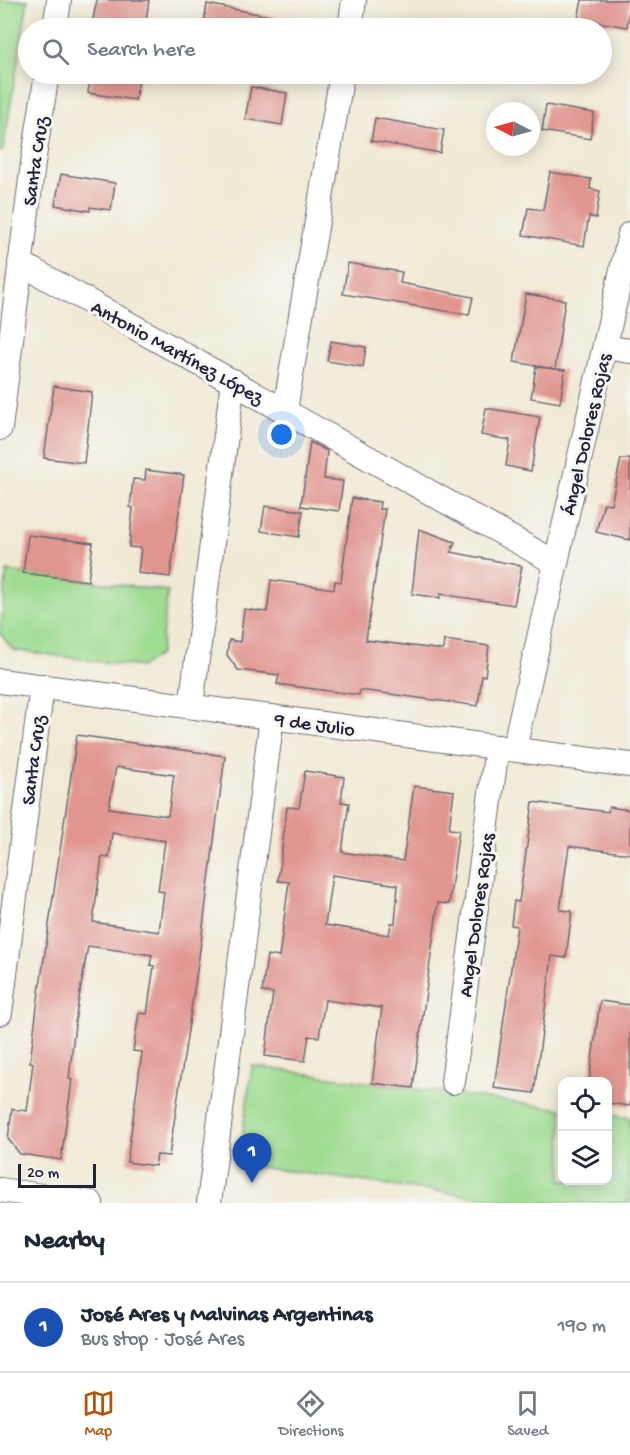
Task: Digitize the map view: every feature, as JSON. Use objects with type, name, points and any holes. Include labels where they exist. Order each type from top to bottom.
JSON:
[{"type":"street","points":[[56,18],[59,0]]},
{"type":"street","points":[[351,18],[354,0]]},
{"type":"street","name":"Santa Cruz","points":[[0,428],[33,163],[45,84]]},
{"type":"street","points":[[285,410],[340,84]]},
{"type":"street","name":"Ángel Dolores Rojas","points":[[564,528],[630,234]]},
{"type":"street","name":"Antonio Martínez López","points":[[20,263],[556,563]]},
{"type":"street","points":[[605,347],[630,351]]},
{"type":"street","points":[[191,706],[233,381]]},
{"type":"street","name":"Angel Dolores Rojas","points":[[453,1082],[506,748],[564,528]]},
{"type":"street","name":"9 de Julio","points":[[0,681],[630,765]]},
{"type":"street","name":"Santa Cruz","points":[[0,1013],[5,940],[42,686]]},
{"type":"street","points":[[209,1203],[272,717]]},
{"type":"street","points":[[2,1195],[91,1203]]},
{"type":"green space","points":[[0,0],[28,0],[25,18],[18,18],[18,60],[3,150],[0,152]]},
{"type":"green space","points":[[7,571],[168,591],[160,654],[141,667],[13,650],[0,633]]},
{"type":"green space","points":[[252,1066],[558,1108],[558,1185],[612,1185],[612,1116],[630,1118],[630,1203],[523,1203],[251,1166],[240,1152]]},
{"type":"building","points":[[97,0],[149,0],[146,18],[93,18]]},
{"type":"building","points":[[582,0],[630,0],[627,27],[612,25],[612,18],[578,18]]},
{"type":"building","points":[[207,4],[280,18],[205,18]]},
{"type":"building","points":[[89,84],[138,84],[135,100],[88,93]]},
{"type":"building","points":[[251,87],[287,93],[282,125],[245,119]]},
{"type":"building","points":[[546,105],[594,113],[590,139],[542,131]]},
{"type":"building","points":[[375,118],[444,130],[440,153],[371,141]]},
{"type":"building","points":[[550,172],[591,179],[590,189],[600,191],[596,218],[589,216],[584,246],[523,235],[528,208],[543,210]]},
{"type":"building","points":[[61,174],[115,183],[111,210],[90,207],[90,211],[55,205]]},
{"type":"building","points":[[348,263],[402,272],[400,283],[473,297],[469,315],[343,294]]},
{"type":"building","points":[[526,294],[565,300],[555,369],[514,362]]},
{"type":"building","points":[[331,341],[366,347],[363,367],[327,361]]},
{"type":"building","points":[[536,367],[565,370],[560,403],[531,398]]},
{"type":"building","points":[[54,386],[92,392],[84,463],[44,458]]},
{"type":"building","points":[[486,408],[540,417],[531,471],[506,466],[510,440],[481,435]]},
{"type":"building","points":[[310,442],[327,451],[324,479],[343,481],[339,511],[301,506]]},
{"type":"building","points":[[621,459],[630,459],[630,540],[596,532],[604,503],[611,504]]},
{"type":"building","points":[[146,470],[184,475],[170,577],[138,573],[141,548],[129,547],[133,479],[145,480]]},
{"type":"building","points":[[352,498],[380,502],[379,509],[385,509],[366,640],[443,650],[444,640],[489,646],[478,706],[360,690],[359,695],[277,684],[279,675],[238,670],[227,655],[229,640],[240,642],[244,609],[267,612],[271,580],[334,589],[335,581],[341,582]]},
{"type":"building","points":[[265,506],[303,511],[299,537],[261,531]]},
{"type":"building","points":[[419,529],[455,542],[451,552],[522,566],[514,605],[440,594],[440,598],[412,594]]},
{"type":"building","points":[[28,535],[93,543],[88,581],[23,573]]},
{"type":"building","points":[[77,735],[225,756],[199,957],[169,1156],[157,1155],[155,1166],[127,1162],[142,1052],[133,1051],[139,1013],[147,1014],[154,966],[150,965],[152,955],[88,946],[76,1015],[69,1079],[72,1080],[61,1160],[20,1154],[8,1139],[12,1109],[27,1111],[33,1063],[30,1062]],"holes":[[[116,767],[174,775],[168,816],[109,808]],[[112,833],[165,841],[158,891],[164,892],[159,932],[93,922],[102,857],[109,858]]]},
{"type":"building","points":[[305,771],[344,777],[341,802],[349,803],[342,852],[403,861],[414,786],[454,791],[449,829],[459,830],[449,904],[438,903],[413,1088],[372,1083],[382,1008],[325,1000],[319,1037],[309,1036],[305,1061],[265,1056],[273,993],[262,992],[267,955],[279,957],[289,882],[278,881],[287,807],[299,808]],"holes":[[[332,875],[398,885],[395,923],[391,923],[389,935],[325,925]]]},
{"type":"building","points":[[533,802],[608,812],[609,807],[630,810],[630,854],[569,846],[560,910],[572,911],[566,958],[552,956],[534,1093],[494,1088],[517,926],[511,925],[514,901],[519,902]]},
{"type":"building","points":[[600,1001],[630,1005],[630,1106],[612,1104],[612,1077],[590,1077]]},
{"type":"place","name":"José Ares y Malvinas Argentinas","points":[[252,1183]]}]
